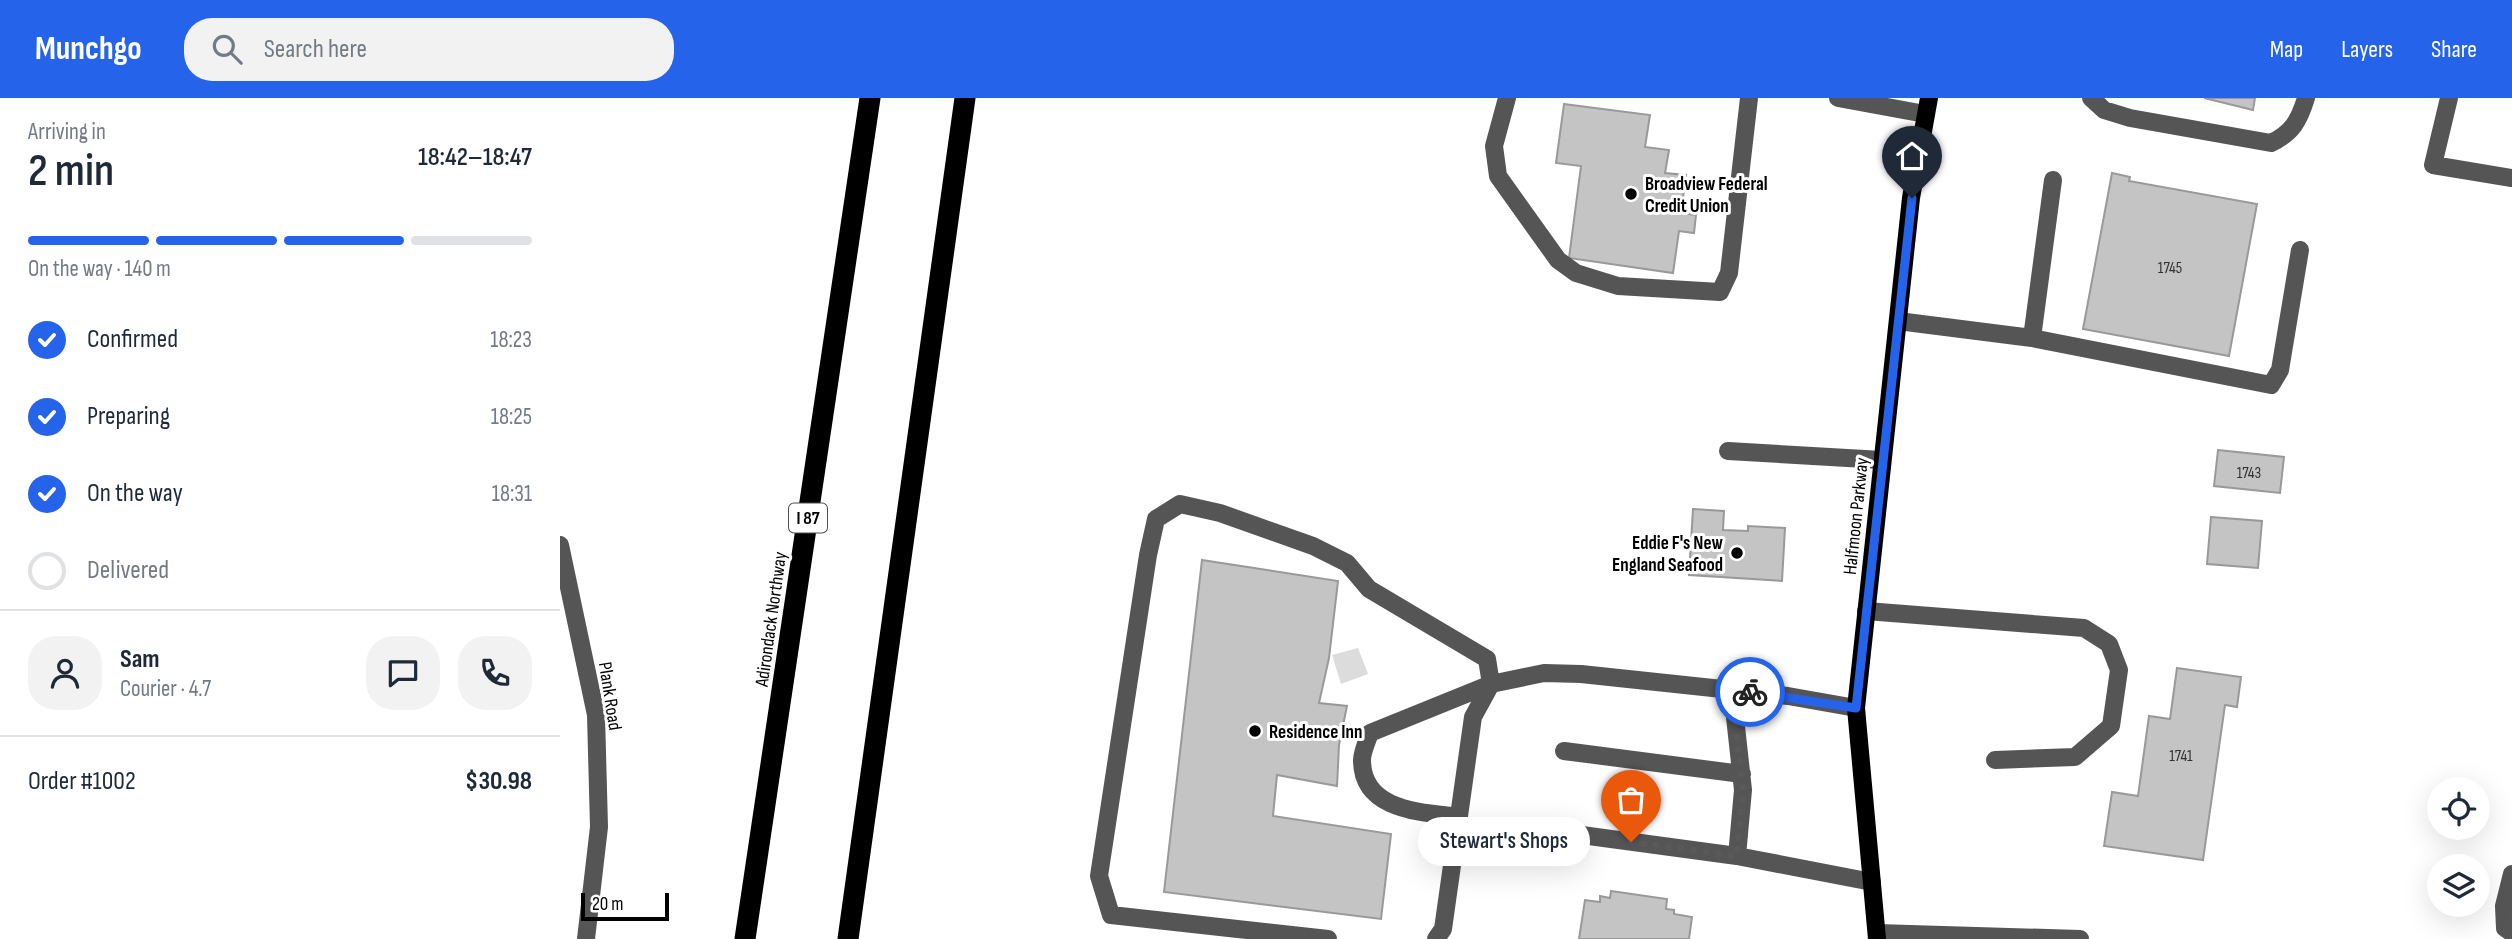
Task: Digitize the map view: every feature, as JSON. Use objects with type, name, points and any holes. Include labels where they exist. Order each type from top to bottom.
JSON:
[{"type":"highway","name":"Adirondack Northway","points":[[745,939],[870,98]]},
{"type":"highway","points":[[848,939],[965,98]]},
{"type":"main road","name":"Halfmoon Parkway","points":[[1877,936],[1856,708],[1898,321],[1927,106]]},
{"type":"street","points":[[1507,98],[1494,146],[1498,176],[1558,260],[1576,273],[1618,286],[1720,292],[1729,273],[1749,98]]},
{"type":"street","points":[[1838,98],[1927,106]]},
{"type":"street","points":[[2091,98],[2104,110],[2130,118],[2271,143],[2288,134],[2305,102]]},
{"type":"street","points":[[2449,98],[2433,165],[2512,178]]},
{"type":"street","points":[[2032,338],[2053,180]]},
{"type":"street","points":[[1898,321],[2032,338],[2271,385],[2280,370],[2300,250]]},
{"type":"street","points":[[1728,451],[1882,460]]},
{"type":"street","points":[[1328,939],[1111,915],[1104,898],[1099,876],[1148,555],[1156,519],[1180,504],[1220,513],[1313,546],[1347,563],[1369,589],[1487,659],[1491,684],[1473,717],[1443,929],[1436,939]]},
{"type":"street","name":"Plank Road","points":[[560,545],[596,715],[599,827],[586,939]]},
{"type":"street","points":[[1866,611],[2084,628],[2109,645],[2119,670],[2111,726],[2075,757],[1995,760]]},
{"type":"street","points":[[1459,817],[1388,804],[1369,786],[1362,759],[1370,733],[1491,684],[1544,673],[1732,690],[1856,708]]},
{"type":"street","points":[[1732,690],[1732,711],[1742,774],[1737,856]]},
{"type":"street","points":[[1564,751],[1742,774]]},
{"type":"street","points":[[1552,831],[1737,856],[1872,882]]},
{"type":"street","points":[[2512,874],[2504,906],[2505,928],[2512,933]]},
{"type":"street","points":[[1877,936],[2080,939]]},
{"type":"shaded area","points":[[1358,648],[1368,674],[1341,684],[1332,655]]},
{"type":"building","points":[[2204,98],[2255,98],[2253,110]]},
{"type":"building","points":[[1564,104],[1650,115],[1645,147],[1669,150],[1665,173],[1686,175],[1681,213],[1696,215],[1694,233],[1679,231],[1673,273],[1569,258],[1581,166],[1556,163]]},
{"type":"building","points":[[2112,173],[2130,177],[2129,181],[2257,204],[2229,356],[2083,329]]},
{"type":"building","points":[[2218,450],[2284,457],[2280,493],[2214,486]]},
{"type":"building","name":"Eddie F's New England Seafood","points":[[1693,509],[1724,511],[1723,530],[1748,531],[1748,526],[1785,528],[1782,581],[1689,575]]},
{"type":"building","points":[[2211,517],[2262,521],[2258,568],[2207,564]]},
{"type":"building","points":[[1202,560],[1338,581],[1329,658],[1319,703],[1347,706],[1339,745],[1337,786],[1277,775],[1273,816],[1391,834],[1381,919],[1164,892]]},
{"type":"building","points":[[2177,668],[2241,677],[2237,707],[2225,705],[2203,860],[2104,846],[2112,792],[2138,796],[2149,716],[2170,719]]},
{"type":"building","points":[[1611,891],[1667,899],[1666,909],[1674,910],[1674,914],[1692,917],[1689,939],[1579,939],[1585,900],[1600,902],[1600,896],[1610,898]]},
{"type":"way so far","points":[[1631,842],[1737,856],[1743,790],[1732,711],[1732,690],[1750,692]]},
{"type":"place","name":"Broadview Federal Credit Union","points":[[1631,194]]},
{"type":"place","name":"Eddie F's New England Seafood","points":[[1737,553]]},
{"type":"place","name":"Residence Inn","points":[[1255,731]]},
{"type":"place","name":"Stewart's Shops","points":[[1631,842]]},
{"type":"route","points":[[1750,692],[1856,708],[1912,198]]}]
